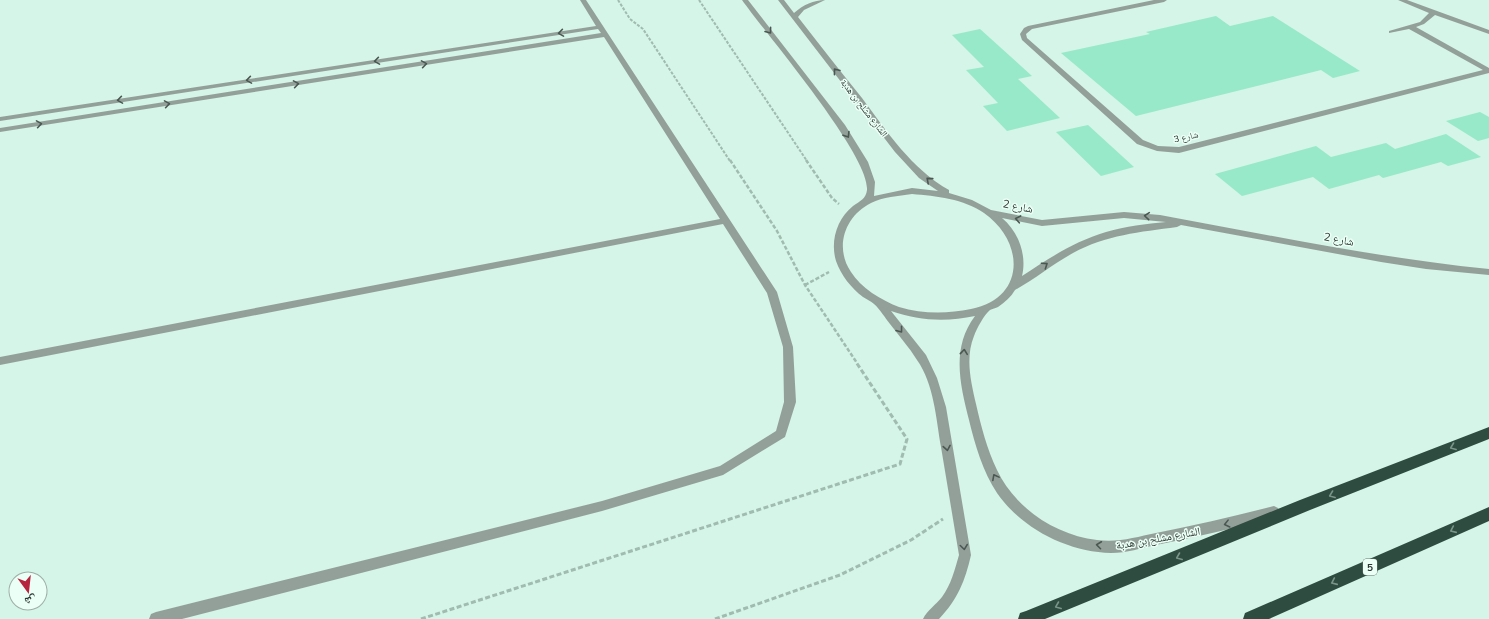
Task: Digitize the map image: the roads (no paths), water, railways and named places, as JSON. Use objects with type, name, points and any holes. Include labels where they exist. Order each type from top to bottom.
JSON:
[{"type":"highway","points":[[1026,619],[1306,505],[1489,433]]},
{"type":"highway","name":"5","points":[[1251,619],[1489,514]]},
{"type":"street","points":[[156,619],[625,500],[723,470],[781,434],[790,402],[788,347],[772,292],[583,0]]},
{"type":"street","points":[[745,0],[841,125],[864,162],[871,182],[871,191],[867,202]]},
{"type":"street","name":"الشارع مشلح بن هدبة","points":[[781,0],[896,148],[940,189],[962,199]]},
{"type":"street","points":[[794,17],[802,9],[822,0]]},
{"type":"street","name":"شارع 3","points":[[1164,0],[1030,27],[1026,29],[1023,34],[1024,39],[1134,137],[1157,148],[1180,150],[1489,71]]},
{"type":"street","points":[[1401,0],[1489,32]]},
{"type":"street","points":[[1391,32],[1411,27],[1429,19],[1434,12]]},
{"type":"street","points":[[0,119],[600,27]]},
{"type":"street","points":[[1411,27],[1489,71]]},
{"type":"street","points":[[0,130],[605,35]]},
{"type":"street","points":[[350,65],[350,76]]},
{"type":"street","points":[[875,300],[896,309],[926,316],[942,317],[964,315],[985,310],[1002,300],[1013,287],[1020,272],[1020,256],[1014,240],[1003,225],[988,212],[962,199],[937,193],[912,191],[888,194],[867,202],[850,214],[840,229],[837,247],[842,266],[855,284],[875,300],[922,358],[932,378],[940,407],[965,554],[960,578],[946,601],[930,619]]},
{"type":"street","name":"شارع 2","points":[[988,212],[1016,219],[1042,223],[1124,215],[1160,218],[1285,240],[1381,260],[1489,272]]},
{"type":"street","points":[[0,361],[724,220]]},
{"type":"street","name":"شارع 2","points":[[1013,287],[1063,253],[1096,239],[1131,230],[1185,223]]},
{"type":"street","name":"الشارع مشلح بن هدبة","points":[[985,310],[969,332],[963,360],[964,375],[978,437],[989,466],[1002,490],[1023,513],[1050,531],[1081,543],[1112,547],[1193,532],[1306,505]]}]
